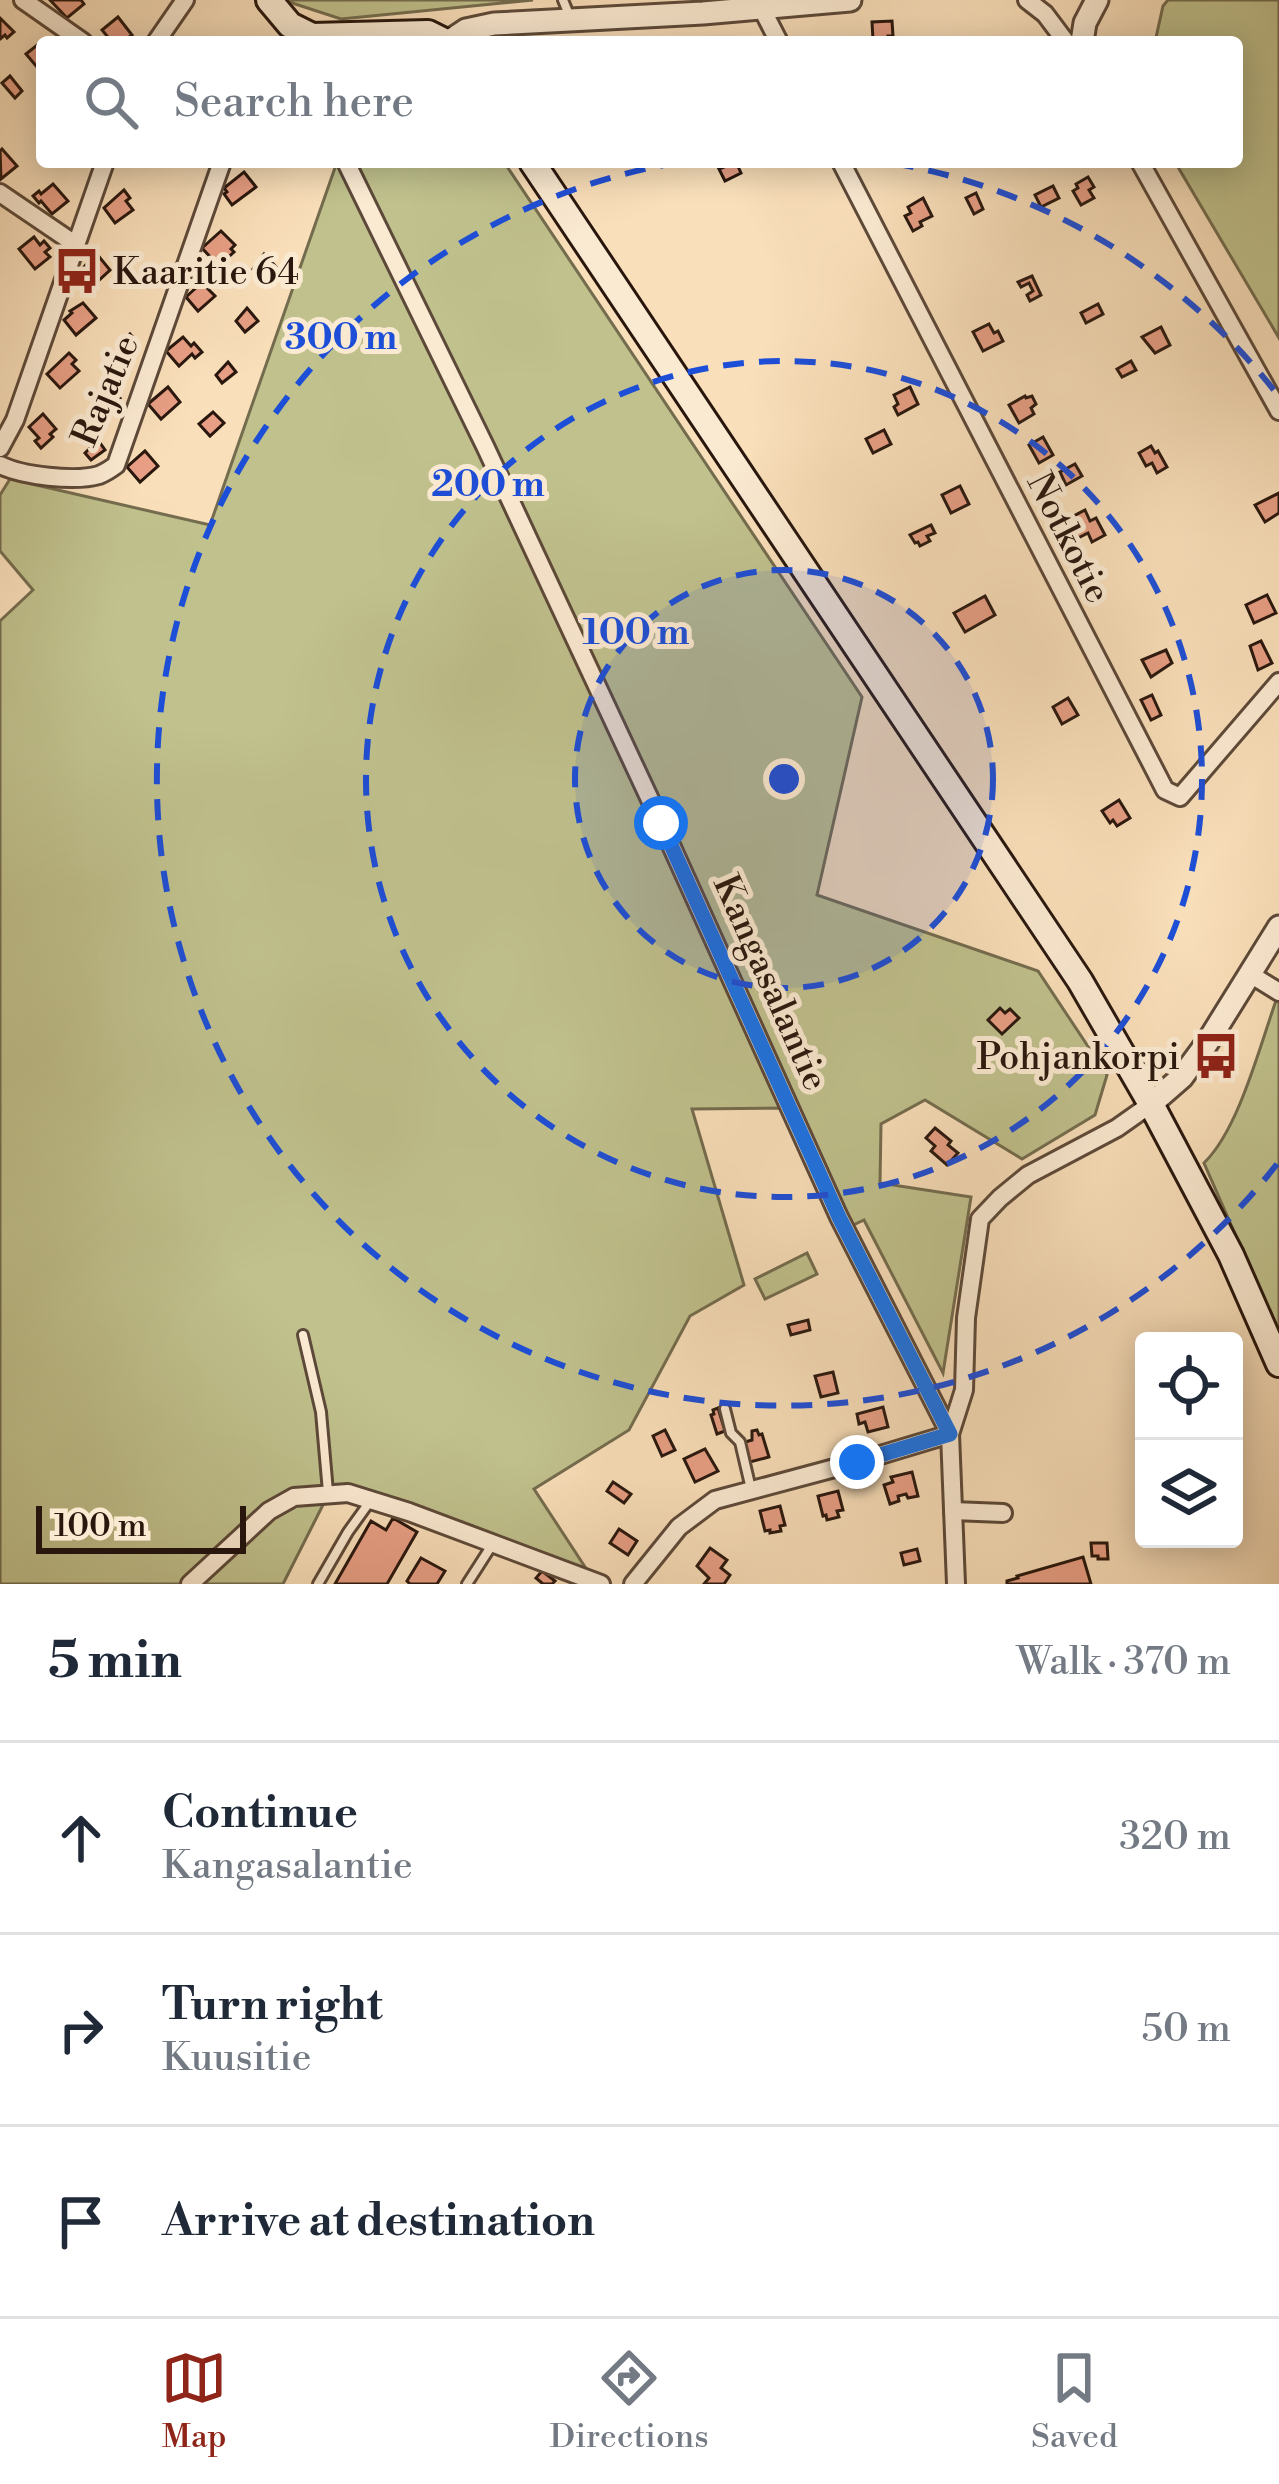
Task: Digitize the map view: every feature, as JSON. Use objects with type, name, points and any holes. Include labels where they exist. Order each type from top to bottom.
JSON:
[{"type":"main road","points":[[269,0],[290,26],[306,36]]},
{"type":"main road","points":[[375,36],[434,36]]},
{"type":"main road","points":[[536,168],[1080,981],[1231,1256],[1279,1364]]},
{"type":"street","points":[[23,0],[74,36]]},
{"type":"street","points":[[160,36],[184,0]]},
{"type":"street","points":[[456,36],[567,9],[762,8],[850,0]]},
{"type":"street","points":[[1027,0],[1062,36]]},
{"type":"street","points":[[1083,36],[1097,0]]},
{"type":"street","points":[[762,8],[776,36]]},
{"type":"street","points":[[0,448],[15,420],[102,168]]},
{"type":"street","name":"Rajatie","points":[[0,464],[14,472],[70,477],[102,475],[116,465],[220,168]]},
{"type":"street","name":"Kangasalantie","points":[[349,168],[593,676],[839,1217],[950,1434],[956,1584]]},
{"type":"street","name":"Notkotie","points":[[844,168],[1165,790],[1180,797],[1279,682]]},
{"type":"street","points":[[1144,168],[1279,411]]},
{"type":"street","points":[[0,193],[75,244]]},
{"type":"street","points":[[633,1584],[679,1527],[715,1500],[950,1434],[964,1390],[966,1318],[980,1219],[1028,1175],[1117,1128],[1182,1077],[1279,927]]},
{"type":"street","points":[[1250,974],[1279,992]]},
{"type":"street","points":[[190,1584],[269,1510],[294,1497],[349,1492],[601,1584]]},
{"type":"street","points":[[952,1511],[1003,1513]]},
{"type":"lane","points":[[303,1335],[321,1412],[328,1493]]},
{"type":"lane","points":[[725,1409],[731,1433],[740,1442],[752,1490]]},
{"type":"lane","points":[[318,1584],[371,1500]]},
{"type":"lane","points":[[467,1584],[493,1544]]},
{"type":"green space","points":[[283,0],[533,0],[341,19]]},
{"type":"green space","points":[[1168,0],[1279,0],[1279,338],[1179,168],[1243,168],[1243,36],[1156,36]]},
{"type":"green space","points":[[335,168],[508,168],[862,697],[817,895],[1038,971],[1107,1075],[1095,1115],[1022,1159],[925,1100],[881,1124],[880,1183],[971,1197],[943,1373],[864,1220],[849,1227],[790,1108],[692,1109],[744,1285],[690,1316],[629,1430],[534,1489],[587,1570],[492,1536],[329,1493],[283,1584],[0,1584],[0,621],[33,590],[0,551],[0,495],[10,479],[210,525]]},
{"type":"green space","points":[[1279,992],[1279,1334],[1204,1163],[1239,1106]]},
{"type":"green space","points":[[807,1253],[817,1274],[765,1299],[755,1279]]},
{"type":"building","points":[[50,0],[81,0],[84,4],[67,18]]},
{"type":"building","points":[[118,17],[132,35],[107,36],[102,30]]},
{"type":"building","points":[[0,18],[14,32],[7,38],[0,39]]},
{"type":"building","points":[[892,21],[893,36],[873,36],[872,22]]},
{"type":"building","points":[[36,46],[36,66],[26,54]]},
{"type":"building","points":[[10,76],[22,91],[15,98],[2,83]]},
{"type":"building","points":[[0,151],[17,166],[1,179]]},
{"type":"building","points":[[739,168],[741,173],[725,181],[719,169]]},
{"type":"building","points":[[244,172],[256,187],[232,205],[224,188]]},
{"type":"building","points":[[1088,177],[1094,198],[1081,205],[1073,191]]},
{"type":"building","points":[[53,184],[68,201],[52,214],[33,196]]},
{"type":"building","points":[[1053,186],[1059,198],[1041,207],[1035,195]]},
{"type":"building","points":[[124,190],[133,210],[115,223],[104,208]]},
{"type":"building","points":[[976,193],[983,209],[974,214],[966,198]]},
{"type":"building","points":[[923,198],[932,216],[913,231],[905,216],[911,213],[908,207]]},
{"type":"building","points":[[221,231],[235,245],[234,252],[215,262],[202,248]]},
{"type":"building","points":[[34,237],[50,248],[45,252],[50,257],[35,269],[19,249]]},
{"type":"building","points":[[96,253],[110,270],[97,282],[84,267]]},
{"type":"building","points":[[264,254],[276,267],[260,276],[253,269]]},
{"type":"building","points":[[202,275],[215,296],[198,311],[186,297]]},
{"type":"building","points":[[1032,276],[1041,295],[1030,301],[1029,283],[1021,287],[1018,282]]},
{"type":"building","points":[[83,303],[96,318],[76,335],[64,320]]},
{"type":"building","points":[[1098,304],[1103,314],[1086,323],[1081,313]]},
{"type":"building","points":[[247,308],[258,321],[245,332],[236,321]]},
{"type":"building","points":[[989,324],[1003,341],[983,351],[973,332]]},
{"type":"building","points":[[1161,327],[1170,345],[1155,353],[1142,337]]},
{"type":"building","points":[[130,334],[138,343],[125,355],[117,346]]},
{"type":"building","points":[[183,337],[202,352],[179,366],[166,351]]},
{"type":"building","points":[[69,353],[79,371],[60,388],[47,374]]},
{"type":"building","points":[[1131,361],[1136,370],[1122,377],[1117,369]]},
{"type":"building","points":[[228,362],[236,372],[222,383],[216,375]]},
{"type":"building","points":[[109,386],[120,398],[113,404],[101,393]]},
{"type":"building","points":[[168,387],[180,402],[161,419],[148,404]]},
{"type":"building","points":[[910,387],[918,404],[898,415],[894,395]]},
{"type":"building","points":[[1032,396],[1036,404],[1031,408],[1034,414],[1019,423],[1009,405]]},
{"type":"building","points":[[213,412],[224,423],[210,436],[199,424]]},
{"type":"building","points":[[43,414],[56,429],[41,448],[29,427]]},
{"type":"building","points":[[884,430],[891,444],[873,453],[866,439]]},
{"type":"building","points":[[1043,437],[1053,455],[1039,463],[1029,445]]},
{"type":"building","points":[[98,440],[105,450],[91,460],[85,453]]},
{"type":"building","points":[[1151,446],[1167,467],[1157,473],[1139,453]]},
{"type":"building","points":[[145,451],[158,466],[140,482],[127,467]]},
{"type":"building","points":[[1075,464],[1082,476],[1066,485],[1060,472]]},
{"type":"building","points":[[960,486],[969,504],[951,513],[942,495]]},
{"type":"building","points":[[1279,493],[1279,513],[1265,522],[1255,505]]},
{"type":"building","points":[[1085,510],[1105,535],[1092,542],[1088,533],[1078,538],[1068,519]]},
{"type":"building","points":[[931,525],[935,533],[927,536],[930,541],[920,546],[915,543],[910,535]]},
{"type":"building","points":[[1267,595],[1276,613],[1254,623],[1246,605]]},
{"type":"building","points":[[985,596],[995,615],[965,632],[954,613]]},
{"type":"building","points":[[1261,641],[1272,663],[1258,670],[1250,646]]},
{"type":"building","points":[[1166,650],[1172,663],[1151,677],[1142,660]]},
{"type":"building","points":[[1152,695],[1161,715],[1151,720],[1141,700]]},
{"type":"building","points":[[1068,698],[1078,715],[1062,724],[1053,707]]},
{"type":"building","points":[[1119,800],[1130,818],[1117,826],[1102,811]]},
{"type":"building","points":[[1000,1008],[1005,1013],[1010,1009],[1019,1018],[1002,1034],[988,1020]]},
{"type":"building","points":[[935,1128],[958,1153],[947,1165],[931,1151],[935,1146],[926,1138]]},
{"type":"building","points":[[808,1320],[810,1330],[791,1335],[788,1325]]},
{"type":"building","points":[[833,1372],[838,1393],[821,1397],[815,1376]]},
{"type":"building","points":[[883,1407],[888,1427],[868,1432],[865,1422],[859,1424],[857,1414]]},
{"type":"building","points":[[718,1408],[725,1431],[717,1434],[711,1415]]},
{"type":"building","points":[[665,1430],[675,1450],[662,1456],[653,1436]]},
{"type":"building","points":[[757,1430],[769,1457],[750,1462],[745,1442]]},
{"type":"building","points":[[705,1449],[718,1471],[695,1482],[684,1459]]},
{"type":"building","points":[[912,1472],[918,1496],[898,1496],[899,1501],[890,1504],[884,1485],[893,1482],[891,1477]]},
{"type":"building","points":[[613,1482],[631,1494],[624,1503],[607,1491]]},
{"type":"building","points":[[838,1491],[843,1510],[837,1511],[839,1517],[827,1520],[818,1496]]},
{"type":"building","points":[[780,1506],[785,1525],[780,1526],[781,1531],[765,1531],[760,1511]]},
{"type":"building","points":[[393,1518],[417,1532],[387,1584],[335,1584],[371,1521],[386,1530]]},
{"type":"building","points":[[619,1529],[637,1541],[628,1555],[610,1543]]},
{"type":"building","points":[[1091,1543],[1107,1543],[1108,1559],[1092,1556]]},
{"type":"building","points":[[710,1548],[727,1560],[721,1568],[730,1575],[724,1584],[704,1584],[709,1578],[697,1566]]},
{"type":"building","points":[[917,1549],[920,1561],[904,1565],[901,1553]]},
{"type":"building","points":[[1083,1557],[1091,1584],[1007,1584],[1017,1576]]},
{"type":"building","points":[[421,1558],[445,1571],[437,1584],[407,1581]]},
{"type":"building","points":[[542,1571],[555,1581],[552,1584],[536,1578]]},
{"type":"place","name":"Kaaritie 64","points":[[77,271]]},
{"type":"place","name":"Pohjankorpi","points":[[1216,1056]]},
{"type":"route","points":[[661,823],[839,1217],[950,1434],[857,1462]]}]
